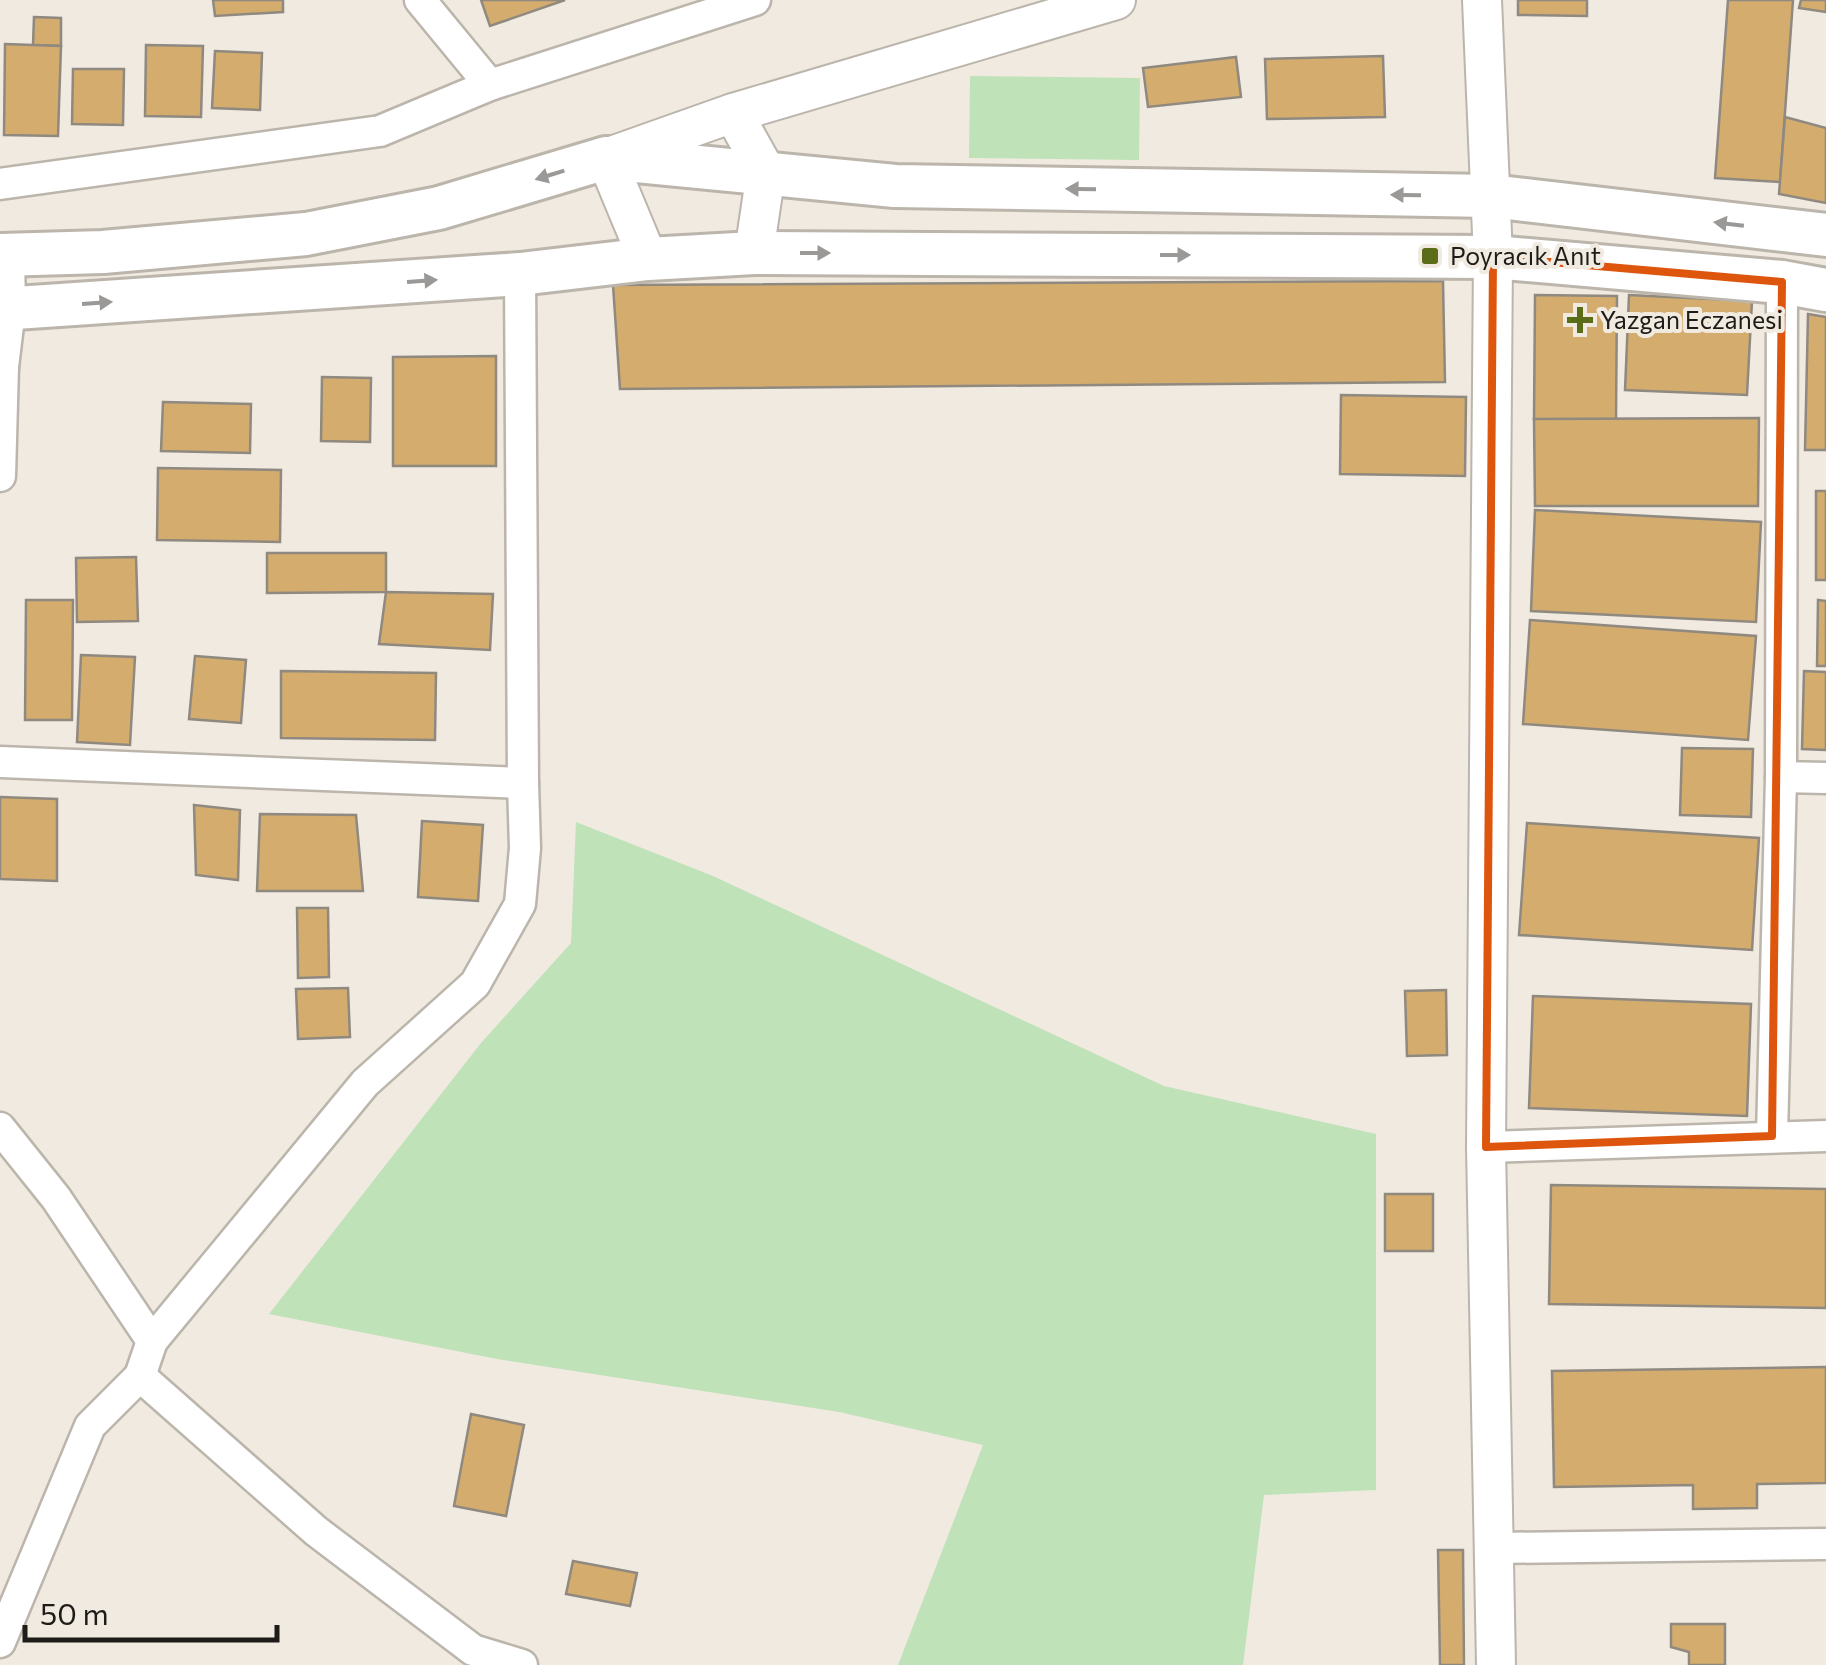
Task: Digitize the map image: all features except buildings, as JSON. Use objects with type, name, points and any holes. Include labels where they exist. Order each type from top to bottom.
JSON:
[{"type":"main road","points":[[4,255],[103,252],[306,234],[439,208],[606,158],[895,186],[1491,196],[1826,235]]},
{"type":"main road","points":[[5,309],[520,274],[648,259],[754,253],[1493,256],[1782,282],[1826,290]]},
{"type":"street","points":[[420,0],[490,85]]},
{"type":"street","points":[[0,184],[380,131],[490,85],[754,0]]},
{"type":"street","points":[[648,259],[606,158],[733,113],[1116,0]]},
{"type":"street","points":[[1482,0],[1493,256],[1486,1147],[1496,1665]]},
{"type":"street","points":[[733,113],[766,172],[754,253]]},
{"type":"street","points":[[0,476],[4,255]]},
{"type":"street","points":[[0,1642],[90,1426],[140,1376],[152,1341],[365,1083],[475,984],[520,904],[524,783],[520,274]]},
{"type":"street","points":[[1772,1136],[1781,777],[1782,282]]},
{"type":"street","points":[[0,762],[524,783]]},
{"type":"street","points":[[1781,777],[1826,778]]},
{"type":"street","points":[[0,1128],[56,1198],[152,1341]]},
{"type":"street","points":[[1486,1147],[1826,1136]]},
{"type":"street","points":[[140,1376],[316,1531],[473,1650],[522,1665]]},
{"type":"street","points":[[1494,1548],[1826,1544]]},
{"type":"highlighted area","points":[[1493,257],[1782,282],[1772,1136],[1486,1147]]},
{"type":"green space","points":[[970,76],[1140,78],[1139,160],[969,158]]},
{"type":"green space","points":[[576,822],[713,876],[1164,1086],[1376,1134],[1376,1490],[1264,1495],[1243,1665],[898,1665],[983,1445],[839,1412],[497,1359],[269,1314],[481,1043],[571,943]]},
{"type":"place","name":"Poyracık Anıt","points":[[1430,256]]},
{"type":"place","name":"Yazgan Eczanesi","points":[[1580,320]]}]
